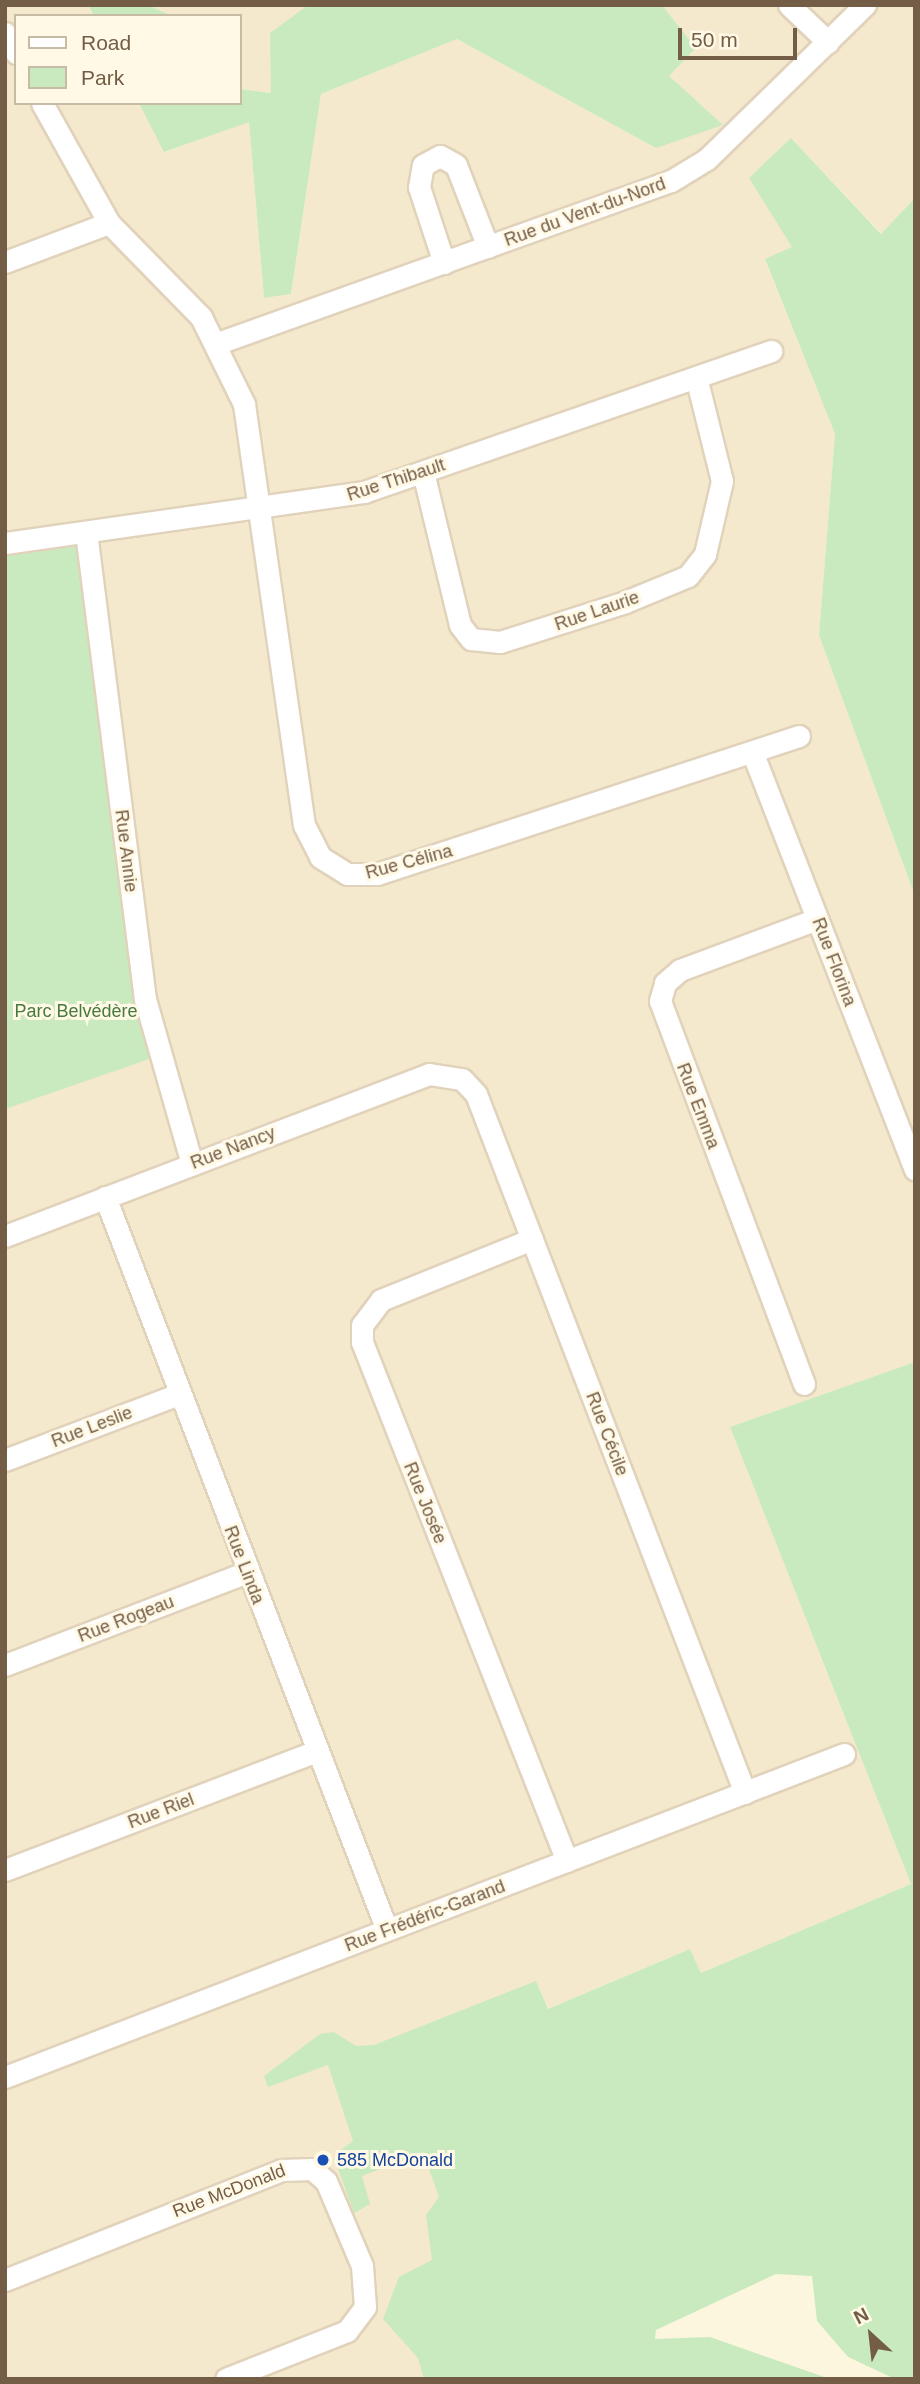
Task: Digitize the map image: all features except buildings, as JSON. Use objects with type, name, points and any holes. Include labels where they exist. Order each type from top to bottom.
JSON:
[{"type":"street","points":[[789,5],[828,42]]},
{"type":"street","name":"Rue du Vent-du-Nord","points":[[218,343],[488,247],[688,171],[866,5]]},
{"type":"street","name":"Rue Célina","points":[[44,105],[109,223],[182,295],[218,343],[244,404],[263,508],[304,825],[310,844],[333,868],[361,876],[388,871],[753,754],[799,736]]},
{"type":"street","name":"Rue du Vent-du-Nord","points":[[444,263],[419,187],[423,165],[439,156],[456,164],[488,247]]},
{"type":"street","points":[[5,262],[109,223]]},
{"type":"street","name":"Rue Thibault","points":[[5,543],[342,497],[423,472],[771,351]]},
{"type":"street","name":"Rue Laurie","points":[[423,472],[460,625],[471,639],[500,642],[625,602],[688,576],[705,554],[722,481],[696,377]]},
{"type":"street","name":"Rue Annie","points":[[86,532],[145,999],[192,1164]]},
{"type":"street","name":"Rue Florina","points":[[753,754],[915,1170]]},
{"type":"street","name":"Rue Emma","points":[[804,1384],[660,1001],[665,983],[680,970],[817,919]]},
{"type":"street","name":"Rue Nancy","points":[[5,1236],[429,1074],[463,1079]]},
{"type":"street","name":"Rue Cécile","points":[[463,1079],[476,1094],[745,1793]]},
{"type":"street","name":"Rue Linda","points":[[105,1198],[387,1930]]},
{"type":"street","name":"Rue Josée","points":[[532,1239],[381,1300],[362,1325],[362,1342],[567,1861]]},
{"type":"street","name":"Rue Leslie","points":[[5,1460],[179,1394]]},
{"type":"street","name":"Rue Rogeau","points":[[5,1665],[247,1572]]},
{"type":"street","name":"Rue Riel","points":[[5,1870],[317,1751]]},
{"type":"street","name":"Rue Frédéric-Garand","points":[[5,2077],[844,1754]]},
{"type":"street","name":"Rue McDonald","points":[[5,2280],[298,2165],[326,2181],[367,2279],[365,2307],[347,2331],[226,2379]]},
{"type":"shaded area","points":[[5,5],[88,5],[93,14],[14,14],[14,105],[140,105],[165,152],[249,121],[264,298],[291,294],[321,94],[457,39],[656,148],[669,76],[696,48],[662,5],[915,5],[915,198],[882,234],[791,138],[793,248],[765,260],[835,434],[819,635],[915,896],[915,1362],[730,1427],[911,1884],[701,1973],[690,1949],[548,2009],[536,1981],[496,2379],[5,2379]]},
{"type":"shaded area","points":[[148,5],[308,5],[270,33],[272,93],[242,89],[242,14],[168,14]]},
{"type":"green space","points":[[88,5],[148,5],[168,14],[93,14]]},
{"type":"green space","points":[[308,5],[662,5],[696,48],[669,76],[723,125],[656,148],[457,39],[321,94],[291,294],[264,298],[249,122],[164,152],[140,105],[242,105],[242,89],[271,93],[270,33]]},
{"type":"green space","points":[[791,138],[881,234],[915,198],[915,896],[819,635],[835,434],[765,259],[792,247],[749,178]]},
{"type":"green space","name":"Parc Belvédère","points":[[86,532],[158,1056],[5,1109],[5,543]]},
{"type":"green space","points":[[915,1362],[915,2379],[895,2379],[848,2357],[817,2321],[812,2276],[776,2274],[656,2330],[655,2339],[710,2337],[830,2379],[424,2379],[418,2358],[383,2319],[399,2277],[432,2260],[426,2215],[439,2197],[423,2152],[362,2176],[370,2204],[354,2213],[336,2163],[338,2152],[353,2141],[328,2065],[268,2087],[264,2076],[320,2034],[334,2032],[356,2046],[374,2045],[536,1981],[548,2009],[690,1949],[701,1973],[911,1884],[730,1427]]},
{"type":"place","name":"585 McDonald","points":[[323,2160]]}]
